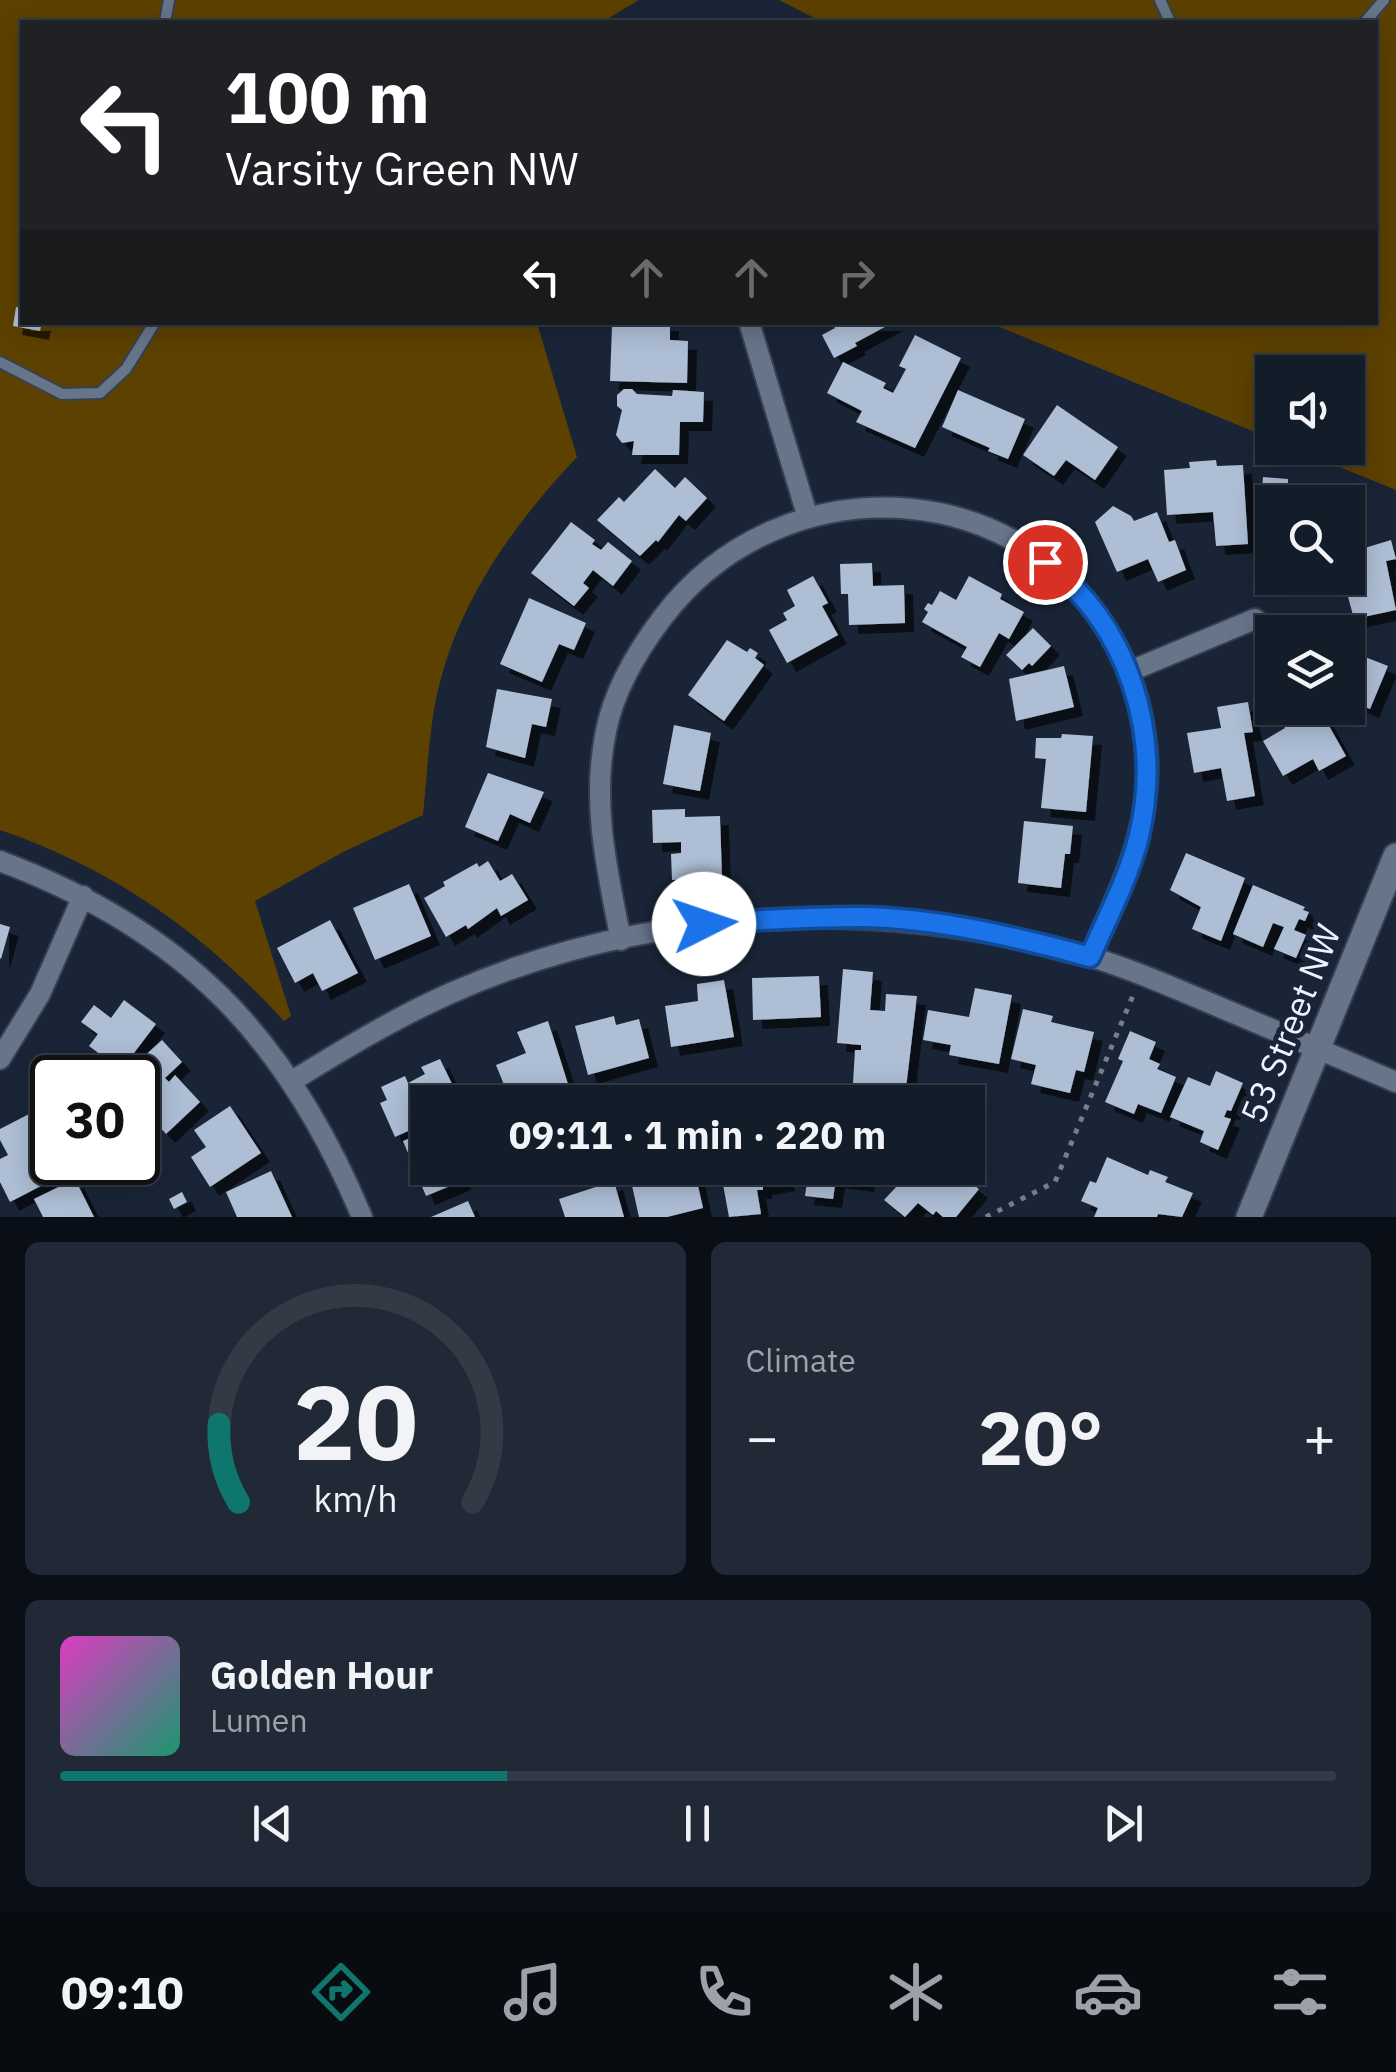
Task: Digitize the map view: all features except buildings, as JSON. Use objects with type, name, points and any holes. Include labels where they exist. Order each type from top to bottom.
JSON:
[{"type":"street","points":[[749,325],[808,518]]},
{"type":"street","points":[[621,940],[602,850],[599,809],[606,728],[624,679],[657,625],[706,572],[744,545],[808,518],[839,510],[897,506],[927,509],[996,530],[1050,566],[1102,620],[1128,672],[1140,706],[1147,745],[1144,811],[1138,840],[1090,957]]},
{"type":"street","points":[[1128,672],[1255,619]]},
{"type":"street","points":[[0,861],[83,896],[190,968],[251,1029],[292,1081],[338,1160],[362,1217]]},
{"type":"street","name":"53 Street NW","points":[[1249,1217],[1394,868]]},
{"type":"street","points":[[0,1059],[40,994],[83,896]]},
{"type":"street","points":[[292,1081],[390,1023],[452,992],[523,966],[621,940],[704,924],[863,917],[994,935],[1090,957],[1142,974],[1396,1082]]},
{"type":"lane","points":[[1367,20],[1384,0]]},
{"type":"lane","points":[[0,362],[62,394],[100,393],[126,368],[153,325]]},
{"type":"path","points":[[986,1217],[1055,1182],[1142,974]]},
{"type":"shaded area","points":[[0,0],[639,0],[605,20],[20,20],[20,325],[538,325],[577,457],[526,516],[465,613],[439,685],[423,815],[345,851],[255,901],[291,1016],[284,1021],[221,959],[155,907],[82,864],[0,830]]},
{"type":"shaded area","points":[[779,0],[1396,0],[1396,490],[1335,465],[1365,465],[1365,355],[1255,355],[1255,432],[995,325],[1378,325],[1378,20],[818,20]]},
{"type":"route","points":[[704,924],[863,917],[969,930],[1090,957],[1138,840],[1147,784],[1147,745],[1140,706],[1115,643],[1079,592],[1045,562]]}]
